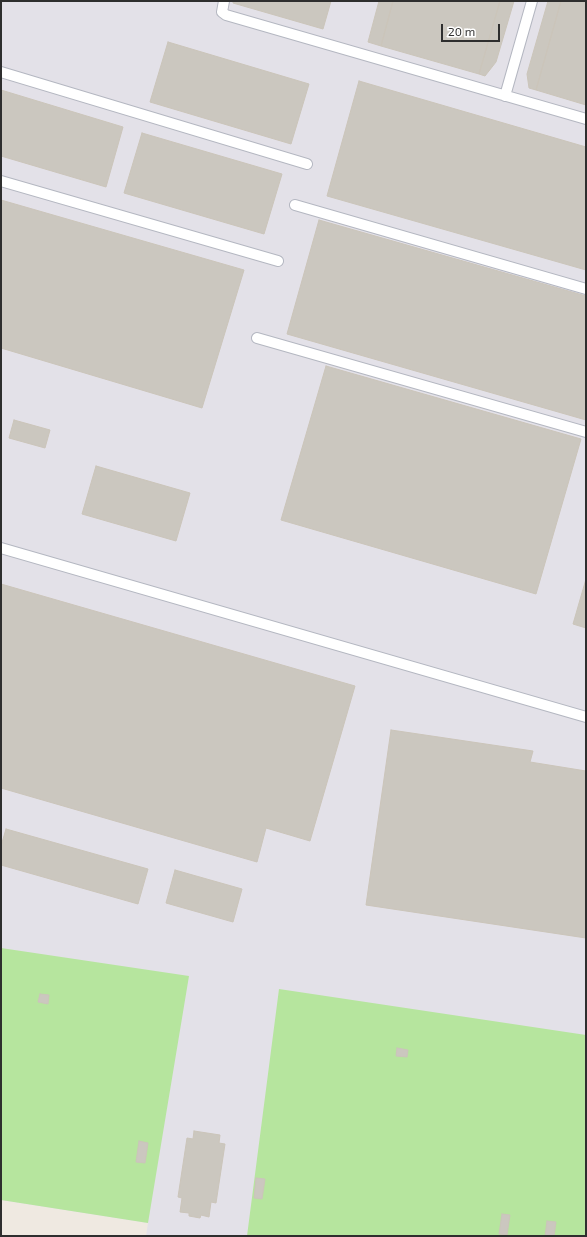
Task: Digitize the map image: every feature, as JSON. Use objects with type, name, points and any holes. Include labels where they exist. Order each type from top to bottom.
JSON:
[{"type":"lane","points":[[224,1],[222,12],[226,15],[586,119]]},
{"type":"lane","points":[[505,96],[532,1]]},
{"type":"lane","points":[[1,72],[307,164]]},
{"type":"lane","points":[[1,181],[278,261]]},
{"type":"lane","points":[[295,205],[586,289]]},
{"type":"lane","points":[[257,338],[586,432]]},
{"type":"lane","points":[[1,548],[586,717]]},
{"type":"shaded area","points":[[1,1],[586,1],[586,1236],[146,1236],[148,1223],[1,1200]]},
{"type":"green space","points":[[1,948],[189,976],[148,1223],[1,1200]]},
{"type":"green space","points":[[279,989],[586,1035],[586,1236],[247,1236]]},
{"type":"building","points":[[233,1],[331,1],[323,29],[233,3]]},
{"type":"building","points":[[379,1],[393,1],[381,46],[368,42]]},
{"type":"building","points":[[393,1],[500,1],[479,74],[381,46]]},
{"type":"building","points":[[500,1],[514,1],[496,62],[485,76],[479,74]]},
{"type":"building","points":[[548,1],[561,1],[536,90],[529,88],[527,74]]},
{"type":"building","points":[[561,1],[586,1],[586,105],[536,90]]},
{"type":"building","points":[[168,42],[309,84],[291,144],[150,102]]},
{"type":"building","points":[[359,81],[586,147],[586,270],[327,196]]},
{"type":"building","points":[[1,90],[123,127],[106,187],[1,156]]},
{"type":"building","points":[[142,133],[282,174],[264,234],[124,193]]},
{"type":"building","points":[[1,200],[244,270],[202,408],[1,348]]},
{"type":"building","points":[[319,220],[586,296],[586,420],[287,334]]},
{"type":"building","points":[[326,366],[581,439],[536,594],[281,520]]},
{"type":"building","points":[[14,420],[50,430],[45,448],[9,438]]},
{"type":"building","points":[[96,466],[190,493],[176,541],[82,514]]},
{"type":"building","points":[[586,579],[586,628],[573,624]]},
{"type":"building","points":[[1,584],[355,686],[310,841],[266,828],[257,862],[1,788]]},
{"type":"building","points":[[391,730],[533,751],[530,762],[586,771],[586,938],[366,905]]},
{"type":"building","points":[[6,829],[148,869],[138,904],[1,865],[1,846]]},
{"type":"building","points":[[175,870],[242,889],[233,922],[166,903]]},
{"type":"building","points":[[40,994],[49,995],[48,1004],[38,1002]]},
{"type":"building","points":[[397,1048],[408,1050],[407,1057],[396,1056]]},
{"type":"building","points":[[194,1131],[220,1135],[219,1143],[225,1144],[216,1203],[211,1202],[209,1217],[201,1215],[200,1218],[189,1216],[189,1213],[180,1212],[182,1198],[178,1197],[187,1138],[193,1139]]},
{"type":"building","points":[[139,1141],[148,1143],[145,1163],[136,1162]]},
{"type":"building","points":[[256,1178],[265,1179],[262,1199],[254,1198]]},
{"type":"building","points":[[502,1214],[510,1215],[507,1235],[499,1234]]},
{"type":"building","points":[[547,1221],[556,1222],[554,1236],[545,1236]]}]
